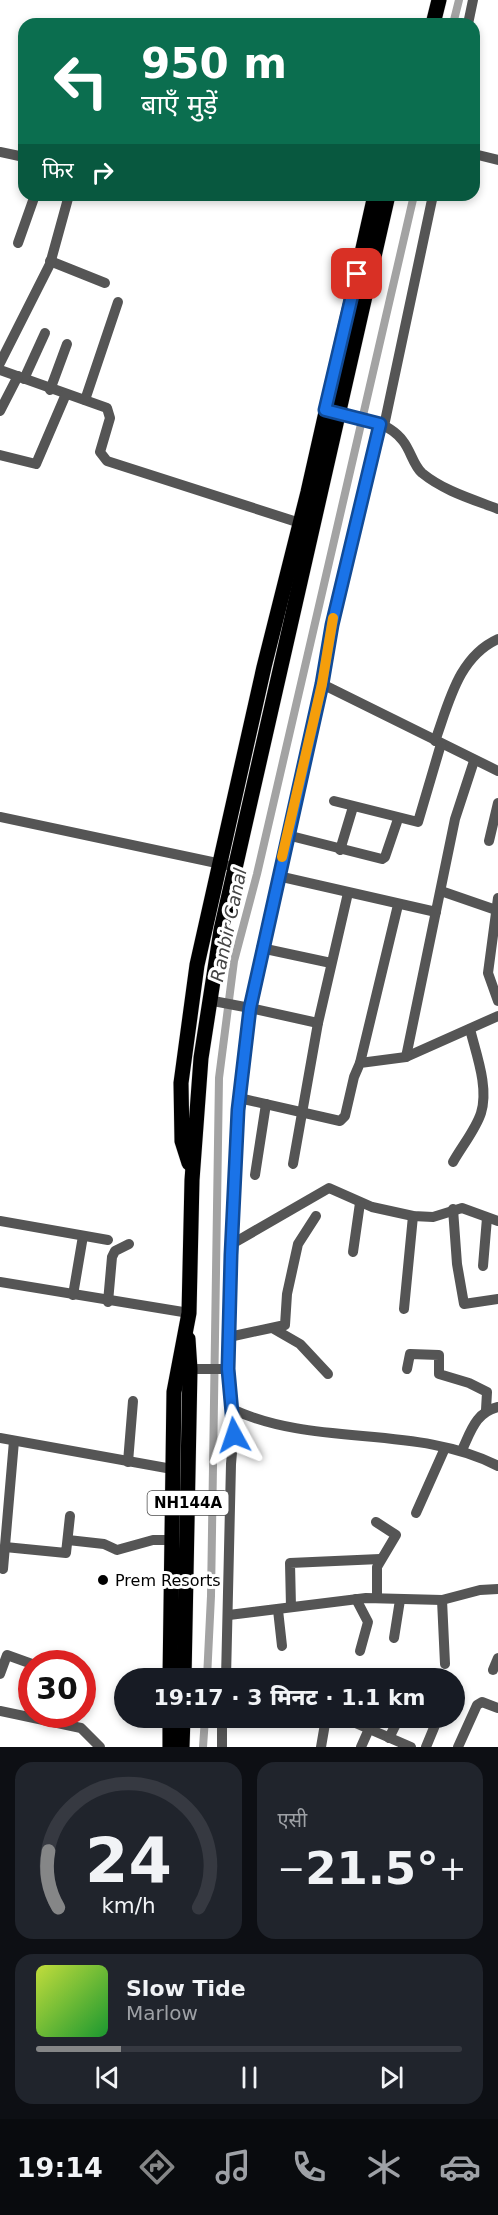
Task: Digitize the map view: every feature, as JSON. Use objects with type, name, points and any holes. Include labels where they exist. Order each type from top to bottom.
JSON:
[{"type":"highway","points":[[434,18],[439,0]]},
{"type":"highway","name":"NH144A","points":[[184,1668],[190,1369],[188,1320],[190,1220],[192,1176],[214,1001],[236,867],[374,201]]},
{"type":"highway","name":"NH144A","points":[[300,523],[386,201]]},
{"type":"highway","points":[[192,1176],[182,1142],[181,1083],[197,965],[300,523]]},
{"type":"highway","points":[[170,1668],[175,1375],[188,1320]]},
{"type":"highway","points":[[170,1728],[170,1747]]},
{"type":"highway","points":[[182,1747],[183,1728]]},
{"type":"street","points":[[469,18],[473,0]]},
{"type":"street","points":[[0,152],[18,156]]},
{"type":"street","points":[[480,156],[498,160]]},
{"type":"street","points":[[18,243],[33,201]]},
{"type":"street","points":[[67,201],[50,261],[1,371],[50,390],[104,405],[110,411],[100,452],[107,460],[300,523]]},
{"type":"street","points":[[226,1668],[231,1464],[234,1435],[232,1409],[224,1370],[229,1337],[239,1098],[250,1008],[261,948],[322,684],[332,625],[382,425],[433,201]]},
{"type":"street","points":[[50,261],[105,283]]},
{"type":"street","points":[[85,400],[118,302]]},
{"type":"street","points":[[0,411],[45,333]]},
{"type":"street","points":[[50,390],[68,344]]},
{"type":"street","points":[[0,455],[36,464],[66,394]]},
{"type":"street","points":[[331,411],[382,425],[403,440],[417,467],[429,478],[459,495],[498,509]]},
{"type":"street","points":[[334,801],[398,819],[416,822],[420,820],[438,742],[456,684],[468,662],[482,648],[498,639]]},
{"type":"street","points":[[322,684],[498,771]]},
{"type":"street","points":[[406,1057],[459,803],[474,761]]},
{"type":"street","points":[[489,841],[498,802]]},
{"type":"street","points":[[340,850],[352,807]]},
{"type":"street","points":[[0,817],[236,867]]},
{"type":"street","points":[[287,835],[340,850],[384,858],[398,819]]},
{"type":"street","points":[[278,876],[436,912]]},
{"type":"street","points":[[441,891],[496,910]]},
{"type":"street","points":[[292,1164],[318,1023],[348,893]]},
{"type":"street","points":[[498,898],[488,973],[498,1001]]},
{"type":"street","points":[[239,1098],[300,1113],[344,1119],[354,1077],[360,1063],[398,905]]},
{"type":"street","points":[[261,948],[331,963]]},
{"type":"street","points":[[214,1001],[318,1023]]},
{"type":"street","points":[[360,1063],[406,1057],[498,1016]]},
{"type":"street","points":[[453,1162],[481,1114],[483,1101],[479,1064],[470,1029]]},
{"type":"street","points":[[255,1174],[266,1104]]},
{"type":"street","points":[[232,1244],[322,1190],[334,1189],[360,1203],[413,1216],[433,1217],[453,1209],[466,1209],[492,1220],[483,1266]]},
{"type":"street","points":[[353,1252],[360,1203]]},
{"type":"street","points":[[453,1209],[457,1264],[464,1304],[498,1299]]},
{"type":"street","points":[[229,1337],[274,1329],[286,1324],[287,1294],[298,1244],[316,1216]]},
{"type":"street","points":[[404,1309],[413,1216]]},
{"type":"street","points":[[0,1221],[108,1240]]},
{"type":"street","points":[[73,1295],[83,1236]]},
{"type":"street","points":[[108,1302],[112,1257],[115,1251],[129,1244]]},
{"type":"street","points":[[0,1282],[188,1320]]},
{"type":"street","points":[[274,1329],[300,1344],[328,1374]]},
{"type":"street","points":[[407,1369],[410,1354],[439,1355],[439,1374],[469,1383],[487,1392],[486,1410]]},
{"type":"street","points":[[190,1369],[224,1370]]},
{"type":"street","points":[[128,1462],[133,1401]]},
{"type":"street","points":[[462,1450],[477,1419],[486,1410],[498,1407]]},
{"type":"street","points":[[232,1409],[250,1418],[281,1425],[462,1450],[498,1466]]},
{"type":"street","points":[[0,1438],[172,1469]]},
{"type":"street","points":[[3,1569],[14,1441]]},
{"type":"street","points":[[416,1513],[445,1448]]},
{"type":"street","points":[[5,1547],[64,1554],[70,1516]]},
{"type":"street","points":[[376,1522],[396,1534],[380,1558],[377,1567],[377,1598]]},
{"type":"street","points":[[68,1540],[104,1544],[117,1550],[153,1540],[171,1540]]},
{"type":"street","points":[[291,1607],[291,1563],[380,1558]]},
{"type":"street","points":[[229,1615],[356,1599],[442,1600],[480,1590],[498,1589]]},
{"type":"street","points":[[356,1599],[368,1623],[360,1651]]},
{"type":"street","points":[[394,1638],[400,1600]]},
{"type":"street","points":[[442,1600],[445,1664]]},
{"type":"street","points":[[278,1610],[282,1646]]},
{"type":"street","points":[[0,1674],[7,1655],[18,1659]]},
{"type":"street","points":[[494,1670],[498,1658]]},
{"type":"street","points":[[458,1747],[477,1705],[483,1702],[498,1708]]},
{"type":"street","points":[[0,1711],[18,1713]]},
{"type":"street","points":[[79,1728],[84,1730],[100,1747]]},
{"type":"street","points":[[222,1728],[222,1747]]},
{"type":"street","points":[[321,1747],[325,1728]]},
{"type":"street","points":[[389,1738],[394,1728]]},
{"type":"street","points":[[426,1747],[434,1728]]},
{"type":"street","points":[[361,1747],[369,1729],[411,1747]]},
{"type":"waterway","name":"Ranbir Canal","points":[[454,18],[459,0]]},
{"type":"waterway","name":"Ranbir Canal","points":[[207,1668],[211,1596],[219,1078],[234,961],[257,874],[413,201]]},
{"type":"waterway","name":"Ranbir Canal","points":[[203,1747],[204,1728]]},
{"type":"slow traffic","points":[[282,857],[322,684],[333,618]]},
{"type":"place","name":"Prem Resorts","points":[[103,1580]]},
{"type":"route","points":[[234,1435],[228,1369],[231,1255],[238,1110],[250,1008],[261,948],[322,684],[332,625],[380,424],[325,410],[357,274]]}]
